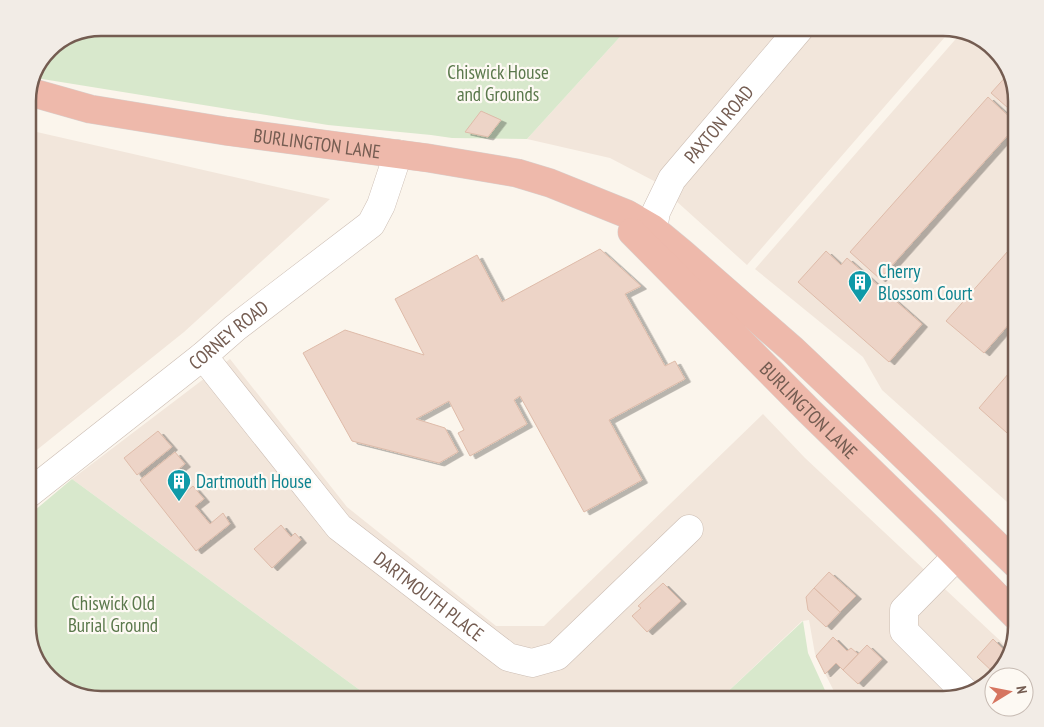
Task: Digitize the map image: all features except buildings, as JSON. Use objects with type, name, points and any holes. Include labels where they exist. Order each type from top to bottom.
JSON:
[{"type":"highway","name":"BURLINGTON LANE","points":[[37,94],[90,109],[129,116],[225,132],[398,154],[517,174],[550,183],[627,214],[653,229],[800,357],[1008,556]]},
{"type":"highway","name":"BURLINGTON LANE","points":[[602,203],[624,223],[815,418],[1008,608]]},
{"type":"highway","points":[[752,314],[786,364],[821,402],[956,530],[1008,583]]},
{"type":"street","name":"PAXTON ROAD","points":[[653,229],[656,212],[672,179],[793,36]]},
{"type":"street","name":"CORNEY ROAD","points":[[36,488],[203,356],[235,328],[371,224],[381,205],[398,154]]},
{"type":"street","name":"DARTMOUTH PLACE","points":[[203,356],[339,527],[508,657],[532,663],[557,656],[689,530]]},
{"type":"street","points":[[957,556],[904,610],[904,631],[961,688]]},
{"type":"shaded area","points":[[621,36],[945,37],[747,265],[654,181],[610,158],[527,139]]},
{"type":"shaded area","points":[[956,38],[979,47],[989,55],[1003,77],[1008,102],[1008,503],[882,390],[863,357],[755,269]]},
{"type":"shaded area","points":[[36,132],[330,199],[184,332],[36,451]]},
{"type":"shaded area","points":[[230,359],[347,507],[496,626],[544,626],[763,414],[805,458],[1004,645],[997,662],[993,667],[984,667],[984,676],[979,680],[963,687],[942,691],[834,691],[815,654],[809,620],[802,621],[728,691],[361,691],[72,479]]},
{"type":"green space","name":"Chiswick House and Grounds","points":[[102,36],[621,36],[527,139],[452,138],[328,125],[40,79],[47,65],[65,47],[77,41]]},
{"type":"green space","name":"Chiswick Old Burial Ground","points":[[72,479],[361,691],[102,691],[81,687],[65,680],[55,672],[45,658],[38,642],[36,630],[36,509]]},
{"type":"green space","points":[[803,621],[808,653],[825,691],[729,691]]},
{"type":"place","name":"Cherry Blossom Court","points":[[860,303]]},
{"type":"place","name":"Dartmouth House","points":[[179,502]]}]
